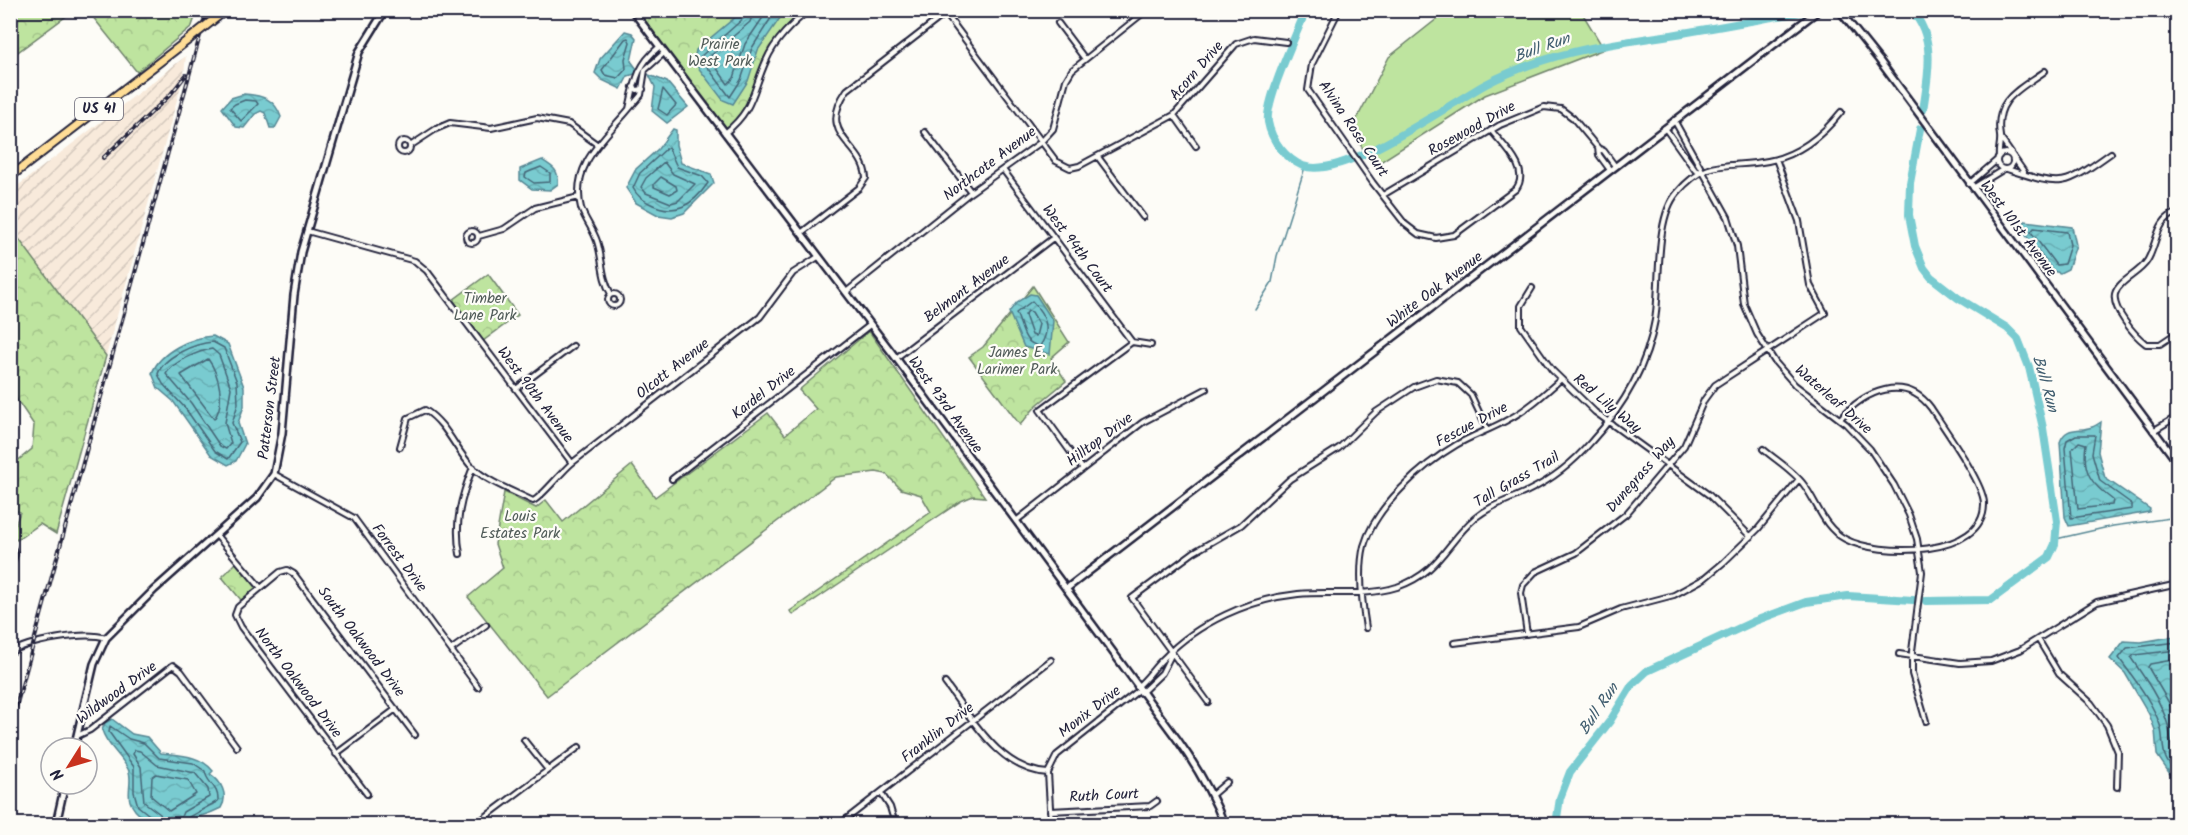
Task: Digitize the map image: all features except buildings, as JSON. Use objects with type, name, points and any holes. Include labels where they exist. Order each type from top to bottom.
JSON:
[{"type":"highway","name":"US 41","points":[[10,177],[226,10]]},
{"type":"street","name":"Patterson Street","points":[[76,736],[96,656],[106,638],[154,590],[257,498],[274,474],[282,433],[297,273],[307,231],[359,52],[385,10]]},
{"type":"street","name":"West 93rd Avenue","points":[[632,10],[896,358],[1201,773],[1213,794],[1224,825]]},
{"type":"street","points":[[724,133],[749,108],[766,60],[776,44],[792,24],[809,10]]},
{"type":"street","name":"Northcote Avenue","points":[[845,292],[971,192],[1004,171],[1041,142],[1053,129],[1066,80],[1084,59],[1147,10]]},
{"type":"street","name":"Alvina Rose Court","points":[[1340,10],[1315,58],[1307,86],[1405,225],[1418,234],[1440,238],[1457,233],[1516,189],[1521,180],[1520,168],[1491,130]]},
{"type":"street","name":"White Oak Avenue","points":[[1066,589],[1819,10]]},
{"type":"street","name":"West 101st Avenue","points":[[1839,10],[2178,463]]},
{"type":"street","points":[[800,233],[860,188],[866,178],[862,165],[840,133],[837,115],[842,98],[855,83],[946,12],[1041,142]]},
{"type":"street","points":[[1058,23],[1084,59]]},
{"type":"street","name":"Acorn Drive","points":[[1041,142],[1058,164],[1067,168],[1076,168],[1174,115],[1236,44],[1254,38],[1286,42]]},
{"type":"street","points":[[611,294],[602,273],[596,239],[585,219],[579,197],[583,166],[643,89],[642,73],[646,58],[659,47]]},
{"type":"street","points":[[629,109],[633,87],[642,73],[664,53]]},
{"type":"street","points":[[2045,71],[2005,103],[1998,119],[1999,166],[2024,172],[2048,182],[2064,183],[2076,178],[2110,153]]},
{"type":"street","points":[[633,87],[637,90],[643,89]]},
{"type":"street","name":"Rosewood Drive","points":[[1383,195],[1491,130],[1536,108],[1552,107],[1574,118],[1598,148],[1604,151],[1613,168]]},
{"type":"street","name":"Tall Grass Trail","points":[[1139,690],[1172,652],[1220,618],[1260,602],[1296,594],[1389,589],[1424,573],[1440,560],[1477,517],[1495,505],[1536,487],[1575,460],[1608,423],[1634,383],[1652,336],[1667,210],[1680,190],[1702,173],[1725,164],[1776,159],[1814,140],[1841,112]]},
{"type":"street","points":[[1174,115],[1196,146]]},
{"type":"street","points":[[410,146],[450,123],[491,128],[537,118],[569,124],[598,145]]},
{"type":"street","name":"Waterleaf Drive","points":[[1674,120],[1684,133],[1702,173],[1720,199],[1730,223],[1737,246],[1744,304],[1753,327],[1767,350],[1795,385],[1840,419],[1870,449],[1889,476],[1909,515],[1919,550],[1922,580],[1912,656],[1914,685],[1926,721]]},
{"type":"street","name":"Waterleaf Drive","points":[[1664,127],[1695,170],[1702,173]]},
{"type":"street","points":[[925,132],[971,192]]},
{"type":"street","points":[[2000,138],[2024,172]]},
{"type":"street","points":[[1971,186],[1998,158],[2006,153],[2012,155]]},
{"type":"street","points":[[1971,186],[2006,169],[2013,163],[2012,155]]},
{"type":"street","points":[[1098,157],[1143,217]]},
{"type":"street","name":"Dunegrass Way","points":[[1527,634],[1521,593],[1528,578],[1576,554],[1626,514],[1687,441],[1702,403],[1711,389],[1825,313],[1810,285],[1798,221],[1776,159]]},
{"type":"street","name":"West 94th Court","points":[[1004,171],[1132,342]]},
{"type":"street","points":[[478,236],[504,229],[535,208],[579,197]]},
{"type":"street","points":[[2178,213],[2163,222],[2144,267],[2115,292],[2117,308],[2143,343],[2160,345],[2178,332]]},
{"type":"street","name":"West 90th Avenue","points":[[307,231],[415,261],[428,271],[572,463]]},
{"type":"street","name":"Belmont Avenue","points":[[896,358],[1053,238]]},
{"type":"street","name":"Olcott Avenue","points":[[472,467],[504,487],[533,501],[541,498],[556,476],[760,317],[793,273],[818,257]]},
{"type":"street","name":"Red Lily Way","points":[[1532,288],[1521,306],[1521,326],[1530,344],[1560,380],[1608,423],[1709,495],[1751,537]]},
{"type":"street","name":"Kardel Drive","points":[[672,479],[870,325]]},
{"type":"street","points":[[1082,468],[1040,410],[1132,342],[1151,345]]},
{"type":"street","points":[[516,389],[573,346]]},
{"type":"street","points":[[1208,702],[1132,598],[1194,552],[1241,525],[1277,489],[1340,448],[1389,402],[1430,380],[1449,380],[1468,392],[1487,429]]},
{"type":"street","name":"Fescue Drive","points":[[1366,628],[1363,592],[1364,547],[1386,507],[1404,486],[1429,464],[1455,446],[1524,410],[1560,380]]},
{"type":"street","points":[[1763,450],[1799,479],[1826,524],[1845,539],[1861,544],[1919,550],[1964,537],[1976,527],[1984,506],[1978,485],[1931,408],[1914,393],[1896,388],[1876,391],[1858,402],[1840,419]]},
{"type":"street","name":"Hilltop Drive","points":[[1015,521],[1143,422],[1206,389]]},
{"type":"street","points":[[400,447],[408,418],[425,410],[436,417],[472,467],[463,490],[457,519],[460,554]]},
{"type":"street","points":[[2153,430],[2178,416]]},
{"type":"street","name":"Forrest Drive","points":[[274,474],[354,518],[478,687]]},
{"type":"street","points":[[1455,643],[1579,627],[1621,609],[1674,595],[1713,572],[1751,537],[1799,479]]},
{"type":"street","points":[[216,535],[261,588]]},
{"type":"street","points":[[10,543],[15,554],[10,571]]},
{"type":"street","name":"North Oakwood Drive","points":[[283,570],[238,607],[236,620],[367,794]]},
{"type":"street","name":"South Oakwood Drive","points":[[283,570],[297,577],[416,735]]},
{"type":"street","points":[[1899,654],[1960,663],[1985,662],[2013,653],[2097,602],[2178,584]]},
{"type":"street","points":[[452,649],[486,625]]},
{"type":"street","points":[[10,653],[30,643],[92,636],[106,638]]},
{"type":"street","points":[[2038,639],[2059,674],[2091,703],[2107,724],[2118,752],[2117,788]]},
{"type":"street","name":"Tall Grass Trail","points":[[1139,690],[1162,673],[1172,652]]},
{"type":"street","name":"Franklin Drive","points":[[840,825],[1051,660]]},
{"type":"street","name":"Wildwood Drive","points":[[76,736],[90,730],[173,665],[181,671],[237,747]]},
{"type":"street","points":[[945,682],[1004,756],[1024,768],[1048,773],[1051,825]]},
{"type":"street","name":"Monix Drive","points":[[1048,773],[1057,755],[1072,740],[1139,690]]},
{"type":"street","points":[[336,754],[396,709]]},
{"type":"street","points":[[524,740],[548,770]]},
{"type":"street","points":[[476,825],[579,747]]},
{"type":"street","points":[[1213,794],[1227,782]]},
{"type":"street","points":[[881,793],[892,812],[896,825]]},
{"type":"street","points":[[56,825],[62,796]]},
{"type":"street","name":"Ruth Court","points":[[1050,811],[1150,806],[1157,801]]},
{"type":"shaded area","points":[[186,56],[184,74],[106,356],[11,229],[11,191]]},
{"type":"green space","points":[[11,10],[73,10],[73,11],[11,57]]},
{"type":"green space","name":"Prairie West Park","points":[[789,10],[795,18],[769,50],[742,113],[726,128],[721,126],[635,11]]},
{"type":"green space","points":[[88,11],[197,11],[192,26],[137,72]]},
{"type":"green space","points":[[1447,11],[1581,11],[1604,49],[1485,95],[1374,166],[1351,130],[1389,57]]},
{"type":"green space","points":[[19,239],[106,356],[56,534],[40,524],[17,540],[12,535],[20,512],[11,509],[11,466],[32,449],[34,425],[11,391],[11,245]]},
{"type":"green space","name":"Timber Lane Park","points":[[488,274],[518,315],[483,341],[453,300]]},
{"type":"green space","name":"James E. Larimer Park","points":[[1033,286],[1069,342],[1051,358],[1066,381],[1037,405],[1020,425],[969,357],[983,347]]},
{"type":"green space","name":"Louis Estates Park","points":[[869,331],[985,497],[973,496],[961,501],[794,614],[790,611],[931,512],[921,495],[901,489],[886,474],[876,472],[836,477],[547,696],[468,597],[503,568],[495,544],[504,492],[536,508],[546,500],[563,522],[632,465],[655,497],[768,413],[785,435],[816,409],[799,390]]},
{"type":"green space","points":[[236,563],[256,587],[241,600],[222,577]]},
{"type":"water","points":[[744,10],[781,11],[782,15],[758,50],[748,81],[733,104],[723,100],[694,62],[696,50]]},
{"type":"water","points":[[625,31],[632,33],[636,38],[631,61],[637,69],[635,74],[628,76],[621,89],[602,80],[595,73],[600,59]]},
{"type":"water","points":[[649,75],[667,82],[688,107],[667,123],[652,111],[655,87]]},
{"type":"water","points":[[244,94],[257,95],[267,99],[275,106],[281,117],[275,128],[270,128],[265,113],[261,111],[255,114],[244,128],[236,127],[222,108],[231,98]]},
{"type":"water","points":[[673,129],[676,130],[676,145],[681,163],[711,174],[714,183],[684,213],[672,217],[658,215],[636,203],[626,188],[636,169],[658,149]]},
{"type":"water","points":[[542,160],[552,167],[557,175],[558,184],[550,190],[532,189],[520,180],[520,169]]},
{"type":"water","points":[[2025,221],[2072,227],[2076,245],[2068,269],[2060,273],[2053,271],[2021,229]]},
{"type":"water","points":[[1030,294],[1036,295],[1053,321],[1050,354],[1024,347],[1009,312],[1017,302]]},
{"type":"water","points":[[213,336],[228,344],[244,387],[244,406],[238,423],[245,444],[236,461],[228,465],[211,455],[173,401],[158,388],[152,373],[162,358],[177,347],[195,339]]},
{"type":"water","points":[[2101,422],[2098,452],[2105,478],[2150,509],[2149,512],[2069,526],[2065,517],[2060,442],[2070,431],[2094,426]]},
{"type":"water","points":[[2177,636],[2178,776],[2172,777],[2157,755],[2155,730],[2149,714],[2125,673],[2110,659],[2124,641],[2141,642]]},
{"type":"water","points":[[112,719],[132,734],[147,737],[161,753],[182,755],[208,766],[213,771],[210,774],[223,789],[224,798],[221,808],[199,817],[171,822],[146,818],[136,812],[130,801],[128,769],[102,730],[105,723]]},
{"type":"waterway","name":"Bull Run","points":[[1306,10],[1276,83],[1268,112],[1268,122],[1276,142],[1285,154],[1303,166],[1321,168],[1369,152],[1486,84],[1529,65],[1573,52],[1618,43],[1807,11]]},
{"type":"waterway","name":"Bull Run","points":[[1911,10],[1925,32],[1928,45],[1929,58],[1923,110]]},
{"type":"waterway","name":"Bull Run","points":[[1920,129],[1910,183],[1909,215],[1915,246],[1924,268],[1931,277],[1958,298],[2007,328],[2018,339],[2029,367],[2043,428],[2057,521],[2055,544],[2049,557],[1991,600],[1926,601]]},
{"type":"waterway","name":"Bull Run","points":[[1255,309],[1272,282],[1277,256],[1305,167]]},
{"type":"waterway","points":[[2056,539],[2113,526],[2178,517]]},
{"type":"waterway","name":"Bull Run","points":[[1556,824],[1560,798],[1570,772],[1610,721],[1632,685],[1647,671],[1755,621],[1806,602],[1848,596],[1913,600]]},
{"type":"railway","points":[[10,729],[207,10]]},
{"type":"railway","points":[[103,158],[170,95],[186,75]]}]
